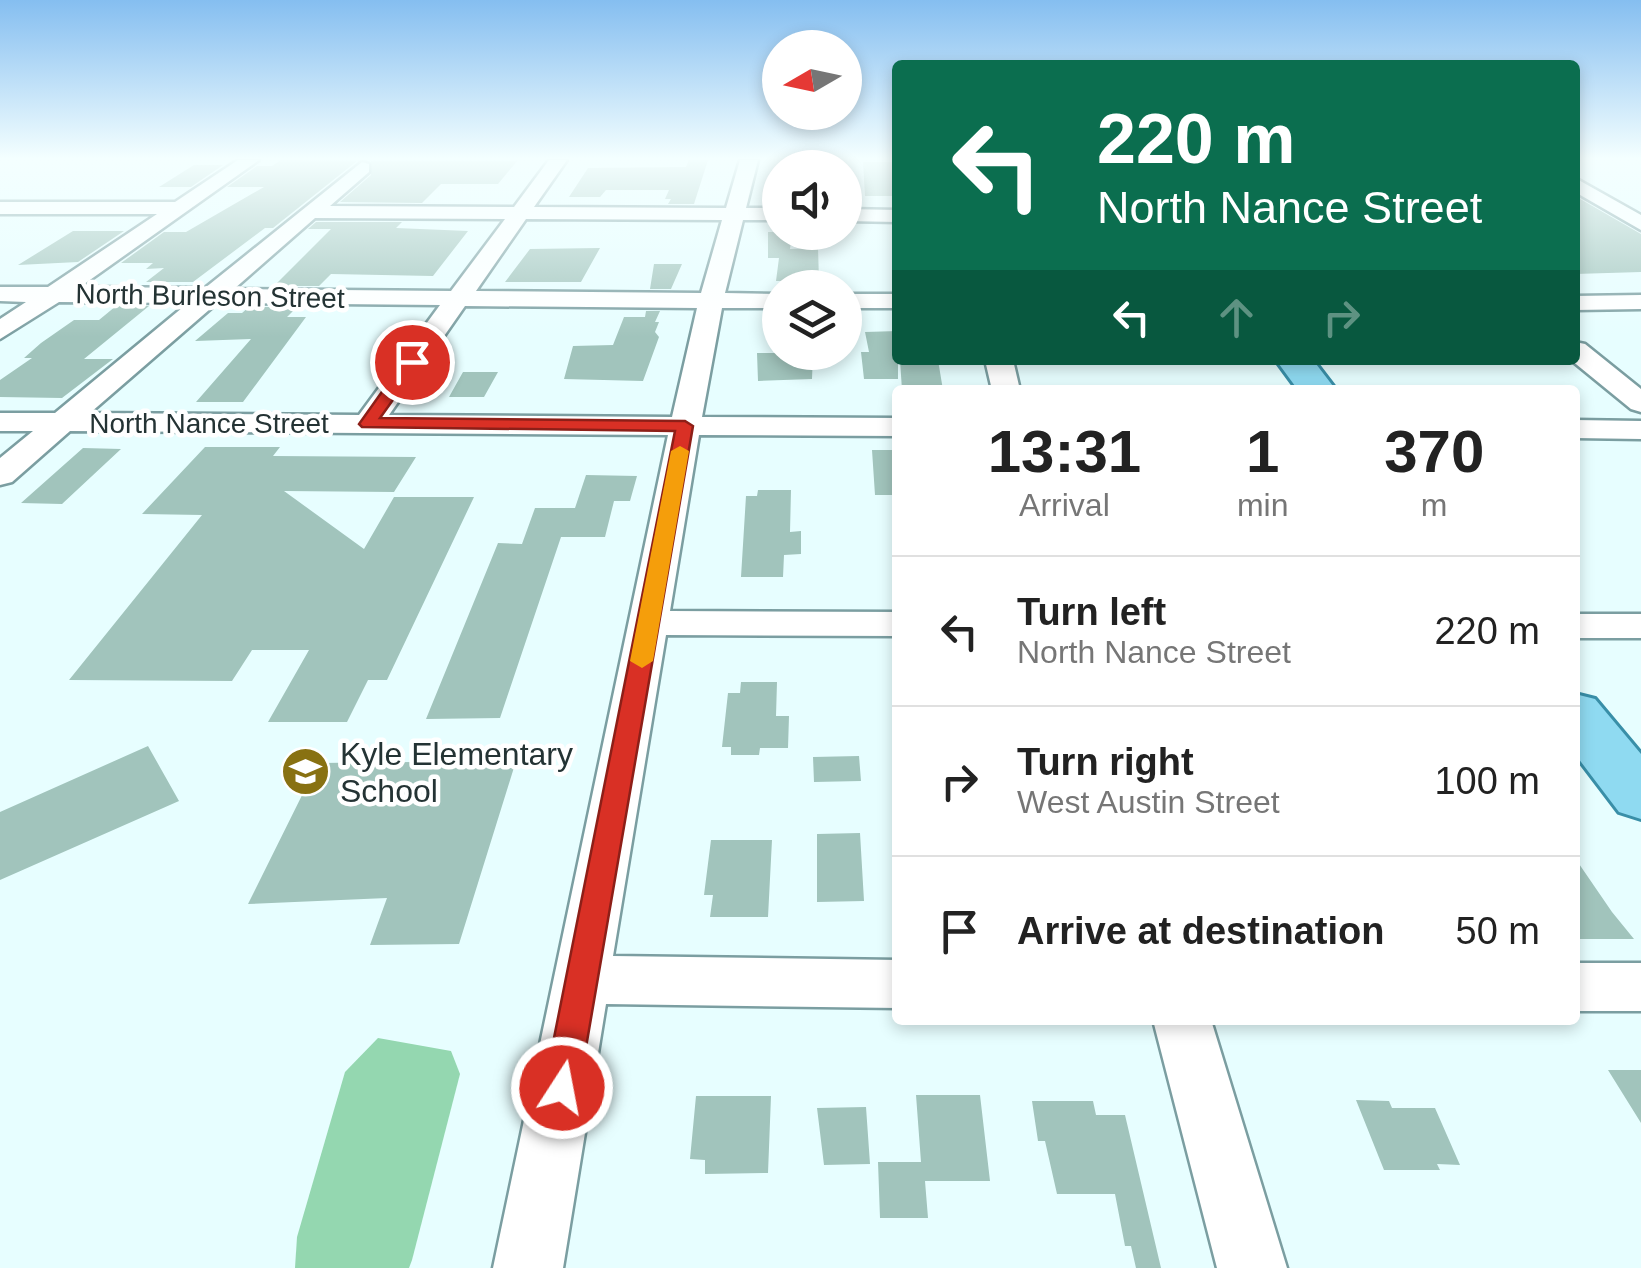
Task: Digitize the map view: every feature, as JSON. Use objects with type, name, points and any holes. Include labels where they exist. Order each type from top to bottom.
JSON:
[{"type":"main road","points":[[1298,365],[1313,385]]},
{"type":"main road","points":[[1580,719],[1641,796]]},
{"type":"street","points":[[0,332],[160,219]]},
{"type":"street","points":[[0,475],[302,219]]},
{"type":"street","points":[[368,424],[513,219]]},
{"type":"street","points":[[528,1268],[685,426],[732,219]]},
{"type":"street","name":"North Burleson Street","points":[[0,294],[762,301]]},
{"type":"street","points":[[862,301],[892,302]]},
{"type":"street","points":[[1580,303],[1641,302]]},
{"type":"street","points":[[1580,354],[1641,403]]},
{"type":"street","name":"North Nance Street","points":[[0,422],[892,427]]},
{"type":"street","points":[[1580,429],[1641,430]]},
{"type":"street","points":[[649,623],[892,624]]},
{"type":"street","points":[[1580,626],[1641,626]]},
{"type":"street","points":[[582,980],[892,984]]},
{"type":"street","points":[[1580,987],[1641,987]]},
{"type":"street","points":[[1183,1025],[1252,1268]]},
{"type":"green space","points":[[378,1038],[451,1051],[460,1074],[412,1260],[409,1268],[295,1268],[297,1237],[345,1072]]},
{"type":"building","points":[[208,219],[284,219],[273,228],[265,228],[193,282],[146,282],[164,268],[146,269],[153,263],[121,263],[164,232],[186,232]]},
{"type":"building","points":[[1580,219],[1615,219],[1641,234],[1641,272],[1580,274]]},
{"type":"building","points":[[316,222],[402,222],[396,228],[468,231],[433,276],[331,274],[319,286],[274,286],[331,229],[308,229]]},
{"type":"building","points":[[73,231],[124,231],[78,262],[18,265]]},
{"type":"building","points":[[600,248],[581,282],[505,282],[530,249]]},
{"type":"building","points":[[768,250],[818,250],[819,270],[777,270],[779,258],[768,258]]},
{"type":"building","points":[[654,264],[682,264],[671,289],[650,289]]},
{"type":"building","points":[[116,306],[149,306],[84,359],[113,359],[62,398],[0,397],[0,380],[32,358],[24,358],[41,343],[74,320],[99,320]]},
{"type":"building","points":[[249,307],[297,307],[287,317],[306,317],[243,402],[196,402],[251,339],[195,341],[228,313],[242,313]]},
{"type":"building","points":[[646,311],[660,311],[655,322],[659,322],[655,332],[659,337],[643,381],[564,379],[573,346],[613,345],[624,317],[645,317]]},
{"type":"building","points":[[892,331],[892,365],[898,365],[898,379],[864,379],[862,352],[869,352],[865,332]]},
{"type":"building","points":[[757,353],[762,353],[762,370],[812,370],[812,379],[758,381]]},
{"type":"building","points":[[900,365],[939,365],[942,385],[902,385]]},
{"type":"building","points":[[463,372],[498,372],[484,397],[449,397]]},
{"type":"building","points":[[205,447],[280,447],[273,456],[416,457],[394,492],[284,491],[364,549],[394,497],[474,497],[387,680],[368,680],[347,722],[268,722],[309,650],[252,650],[232,681],[69,680],[202,515],[142,514]]},
{"type":"building","points":[[83,448],[121,449],[62,504],[21,503]]},
{"type":"building","points":[[872,450],[892,450],[892,495],[875,495]]},
{"type":"building","points":[[586,475],[637,476],[630,501],[614,501],[605,537],[561,537],[500,718],[426,719],[498,543],[522,544],[535,508],[575,508]]},
{"type":"building","points":[[758,490],[791,490],[790,532],[801,531],[801,554],[784,555],[783,577],[741,577],[746,496],[757,496]]},
{"type":"building","points":[[741,682],[777,682],[776,716],[789,716],[788,748],[760,748],[759,755],[731,755],[731,747],[722,747],[728,693],[740,693]]},
{"type":"building","points":[[148,746],[179,801],[0,880],[0,812]]},
{"type":"building","points":[[859,756],[861,781],[814,782],[813,757]]},
{"type":"building","points":[[516,761],[459,944],[370,945],[387,898],[248,904],[318,763]]},
{"type":"building","points":[[860,833],[864,901],[817,902],[817,834]]},
{"type":"building","points":[[711,840],[772,840],[768,917],[710,917],[713,895],[704,895]]},
{"type":"building","points":[[1580,865],[1612,912],[1634,939],[1580,939]]},
{"type":"building","points":[[1608,1070],[1641,1070],[1641,1123]]},
{"type":"building","points":[[916,1095],[980,1095],[990,1181],[925,1181],[928,1218],[880,1218],[878,1162],[921,1162]]},
{"type":"building","points":[[696,1096],[771,1096],[768,1173],[705,1174],[705,1160],[690,1159]]},
{"type":"building","points":[[1356,1100],[1389,1101],[1392,1108],[1435,1108],[1460,1165],[1437,1164],[1440,1170],[1384,1170]]},
{"type":"building","points":[[1032,1101],[1093,1101],[1096,1115],[1125,1115],[1161,1268],[1136,1268],[1131,1246],[1125,1246],[1115,1194],[1057,1194],[1045,1141],[1038,1141]]},
{"type":"building","points":[[866,1107],[870,1164],[824,1165],[817,1108]]},
{"type":"slow traffic","points":[[642,661],[680,451]]},
{"type":"place","name":"Kyle Elementary School","points":[[305,772]]},
{"type":"route","points":[[412,362],[368,424],[685,426],[562,1088]]}]
